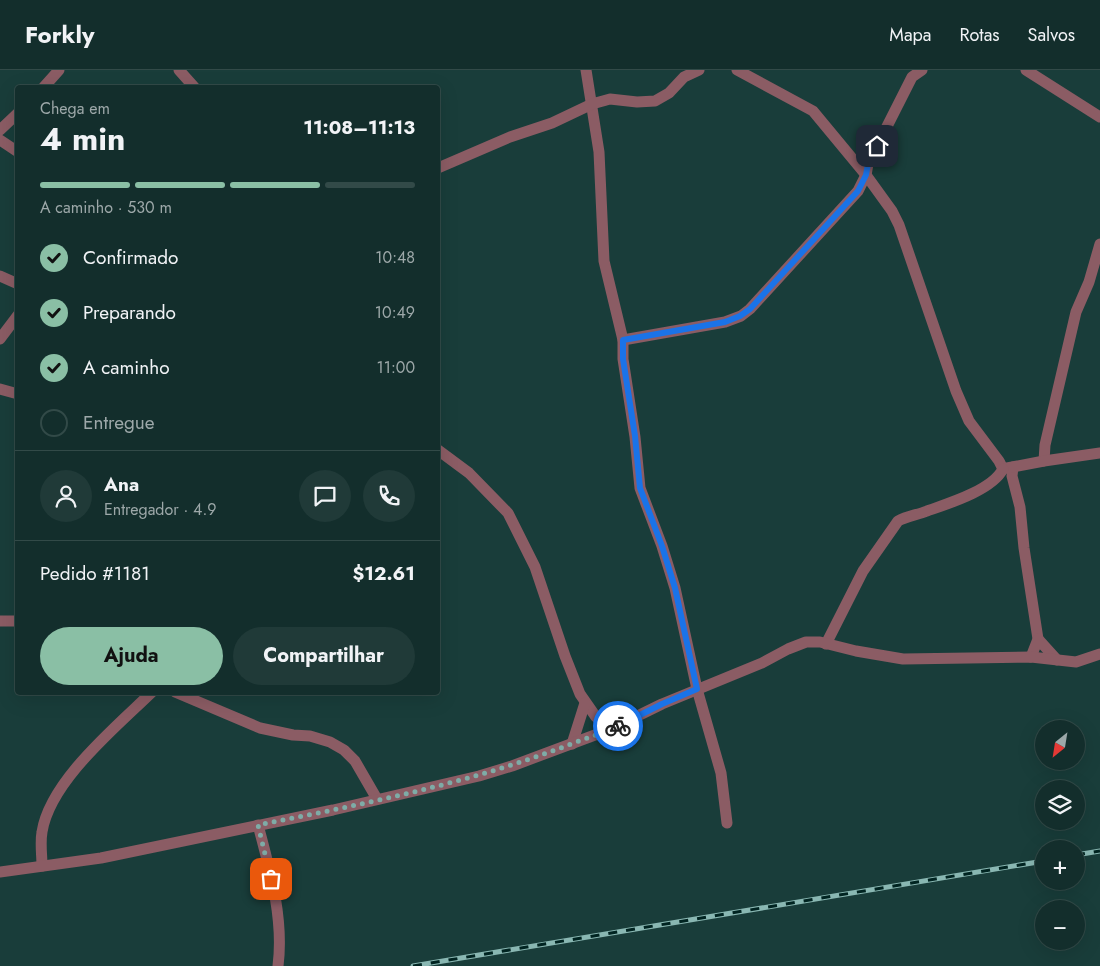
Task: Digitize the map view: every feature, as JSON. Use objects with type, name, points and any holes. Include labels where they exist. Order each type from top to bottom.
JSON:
[{"type":"street","points":[[46,85],[59,70]]},
{"type":"street","points":[[179,70],[192,85]]},
{"type":"street","points":[[586,70],[599,152],[604,261],[623,340],[623,359],[635,436],[640,488],[662,546],[675,588],[697,689],[721,773],[727,823]]},
{"type":"street","points":[[440,167],[510,137],[552,123],[592,104],[610,99],[637,102],[654,101],[669,93],[684,78],[699,70]]},
{"type":"street","points":[[737,70],[814,111],[866,175],[892,211],[899,225],[953,383],[969,421],[1008,468],[1012,476],[1020,507],[1024,548],[1038,639],[1031,657]]},
{"type":"street","points":[[623,340],[725,322],[745,312],[761,298],[858,191],[866,175],[868,164],[912,77],[922,70]]},
{"type":"street","points":[[1026,70],[1100,117]]},
{"type":"street","points":[[0,130],[15,116]]},
{"type":"street","points":[[0,140],[15,150]]},
{"type":"street","points":[[1044,461],[1048,432],[1076,312],[1089,282],[1100,244]]},
{"type":"street","points":[[0,276],[15,283]]},
{"type":"street","points":[[0,339],[15,318]]},
{"type":"street","points":[[0,389],[15,393]]},
{"type":"street","points":[[826,644],[862,571],[898,521],[904,517],[932,509],[983,488],[994,482],[1008,468],[1100,453]]},
{"type":"street","points":[[440,455],[469,473],[502,506],[512,520],[535,567],[580,694],[596,717],[611,729]]},
{"type":"street","points":[[0,621],[15,621]]},
{"type":"street","points":[[1038,639],[1057,660]]},
{"type":"street","points":[[0,872],[101,858],[377,800],[479,776],[512,766],[611,729],[662,704],[762,663],[806,642],[903,659],[1031,657],[1076,662],[1100,654]]},
{"type":"street","points":[[42,866],[42,832],[46,814],[53,800],[93,748],[149,695]]},
{"type":"street","points":[[182,695],[260,728],[293,735],[310,736],[330,742],[344,750],[355,760],[377,800]]},
{"type":"street","points":[[572,744],[585,702]]},
{"type":"street","points":[[258,825],[275,898],[279,936],[278,966]]},
{"type":"railway","points":[[1085,854],[1100,851]]},
{"type":"railway","points":[[413,966],[1035,862]]},
{"type":"way so far","points":[[271,879],[258,825],[333,810],[479,776],[551,752],[618,726]]},
{"type":"route","points":[[618,726],[697,689],[675,588],[662,546],[640,488],[635,436],[623,359],[623,340],[725,322],[740,316],[750,309],[858,191],[877,146]]}]
